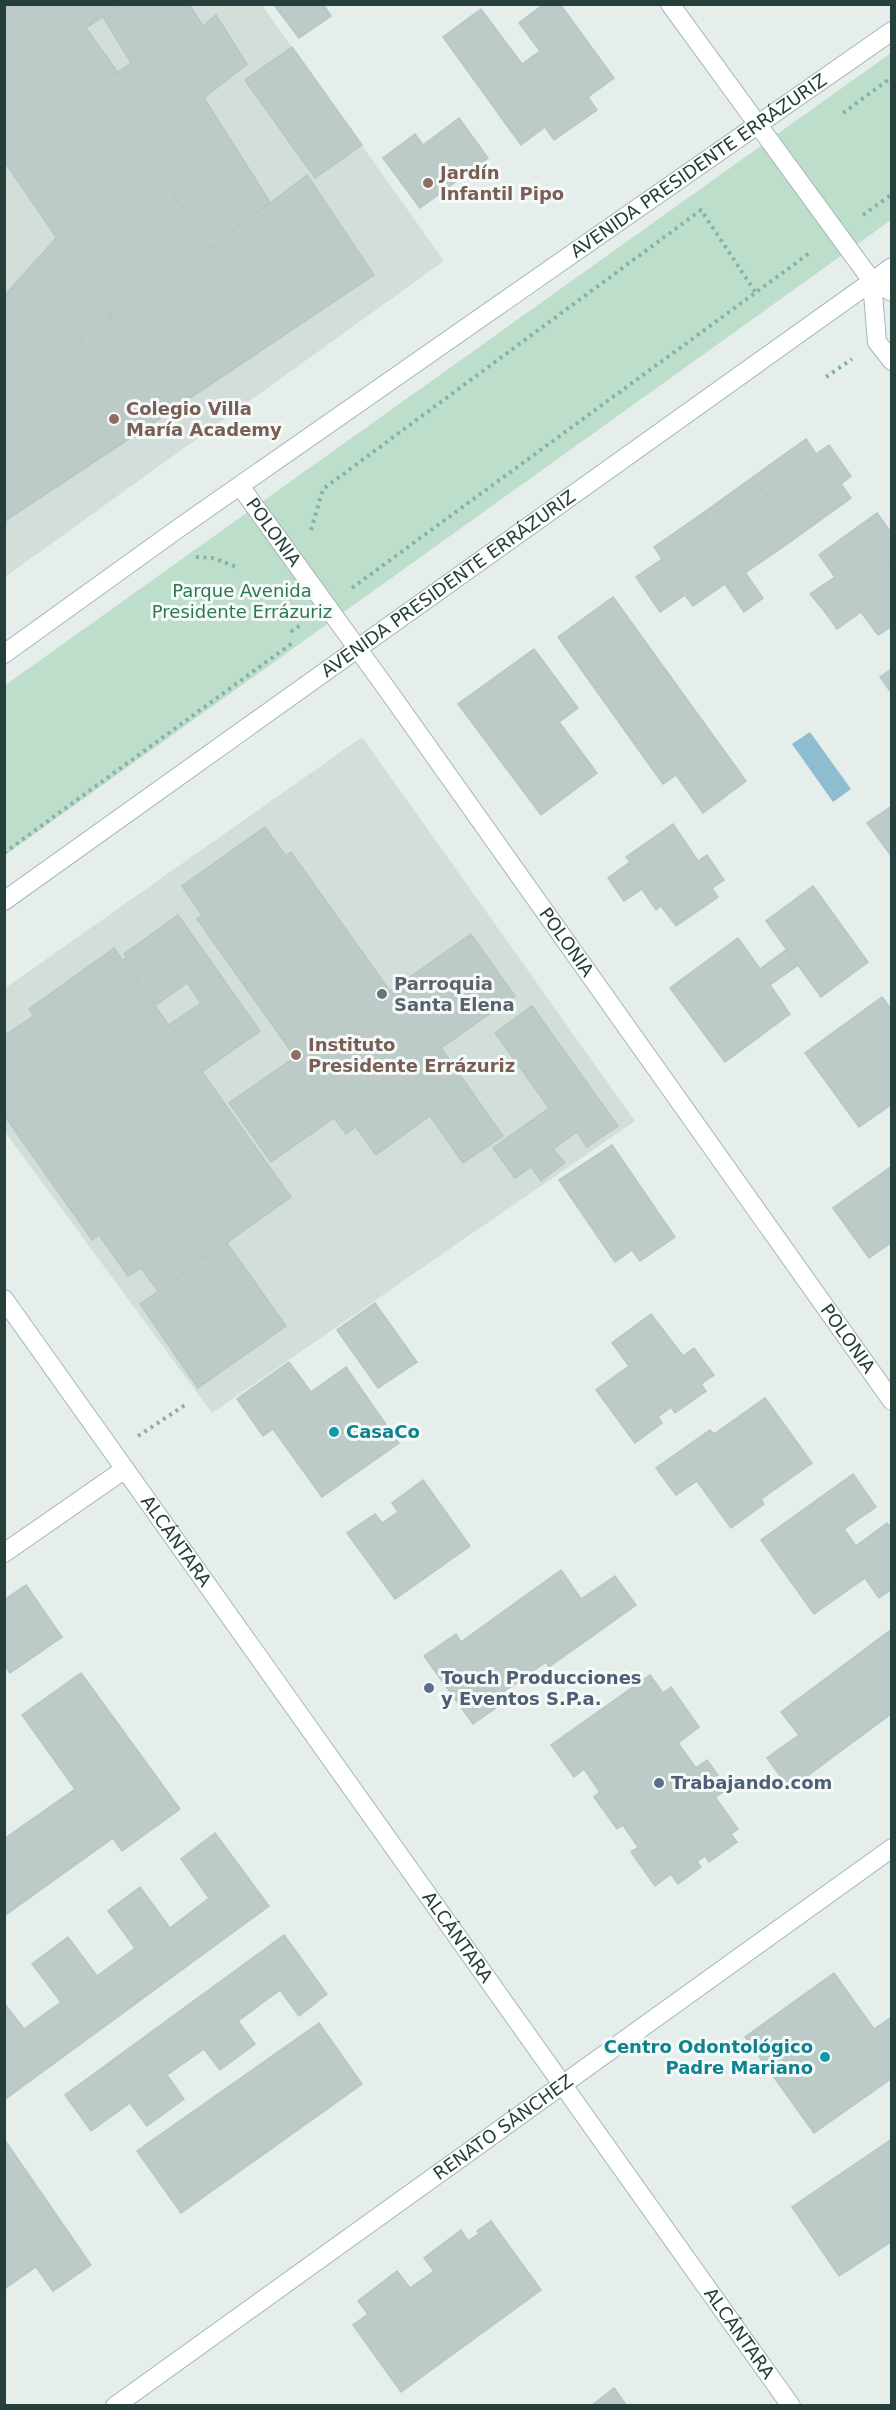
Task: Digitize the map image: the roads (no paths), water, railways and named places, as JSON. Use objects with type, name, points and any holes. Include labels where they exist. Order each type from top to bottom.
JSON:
[{"type":"street","points":[[670,4],[872,281],[891,292]]},
{"type":"street","name":"AVENIDA PRESIDENTE ERRÁZURIZ","points":[[4,654],[240,486],[891,31]]},
{"type":"street","name":"AVENIDA PRESIDENTE ERRÁZURIZ","points":[[4,901],[891,267]]},
{"type":"street","points":[[872,281],[878,342],[891,361]]},
{"type":"street","name":"POLONIA","points":[[240,486],[358,648],[891,1401]]},
{"type":"street","name":"ALCÁNTARA","points":[[4,1299],[791,2406]]},
{"type":"street","points":[[4,1553],[125,1469]]},
{"type":"street","name":"RENATO SÁNCHEZ","points":[[115,2406],[891,1848]]},
{"type":"water","points":[[810,732],[851,789],[833,802],[792,744]]},
{"type":"place","name":"Jardín Infantil Pipo","points":[[428,183]]},
{"type":"place","name":"Colegio Villa María Academy","points":[[114,419]]},
{"type":"place","name":"Parroquia Santa Elena","points":[[382,994]]},
{"type":"place","name":"Instituto Presidente Errázuriz","points":[[296,1055]]},
{"type":"place","name":"CasaCo","points":[[334,1432]]},
{"type":"place","name":"Touch Producciones y Eventos S.P.a.","points":[[429,1688]]},
{"type":"place","name":"Trabajando.com","points":[[659,1783]]},
{"type":"place","name":"Centro Odontológico Padre Mariano","points":[[825,2057]]},
{"type":"park label","name":"Parque Avenida Presidente Errázuriz","points":[[242,601]]}]
